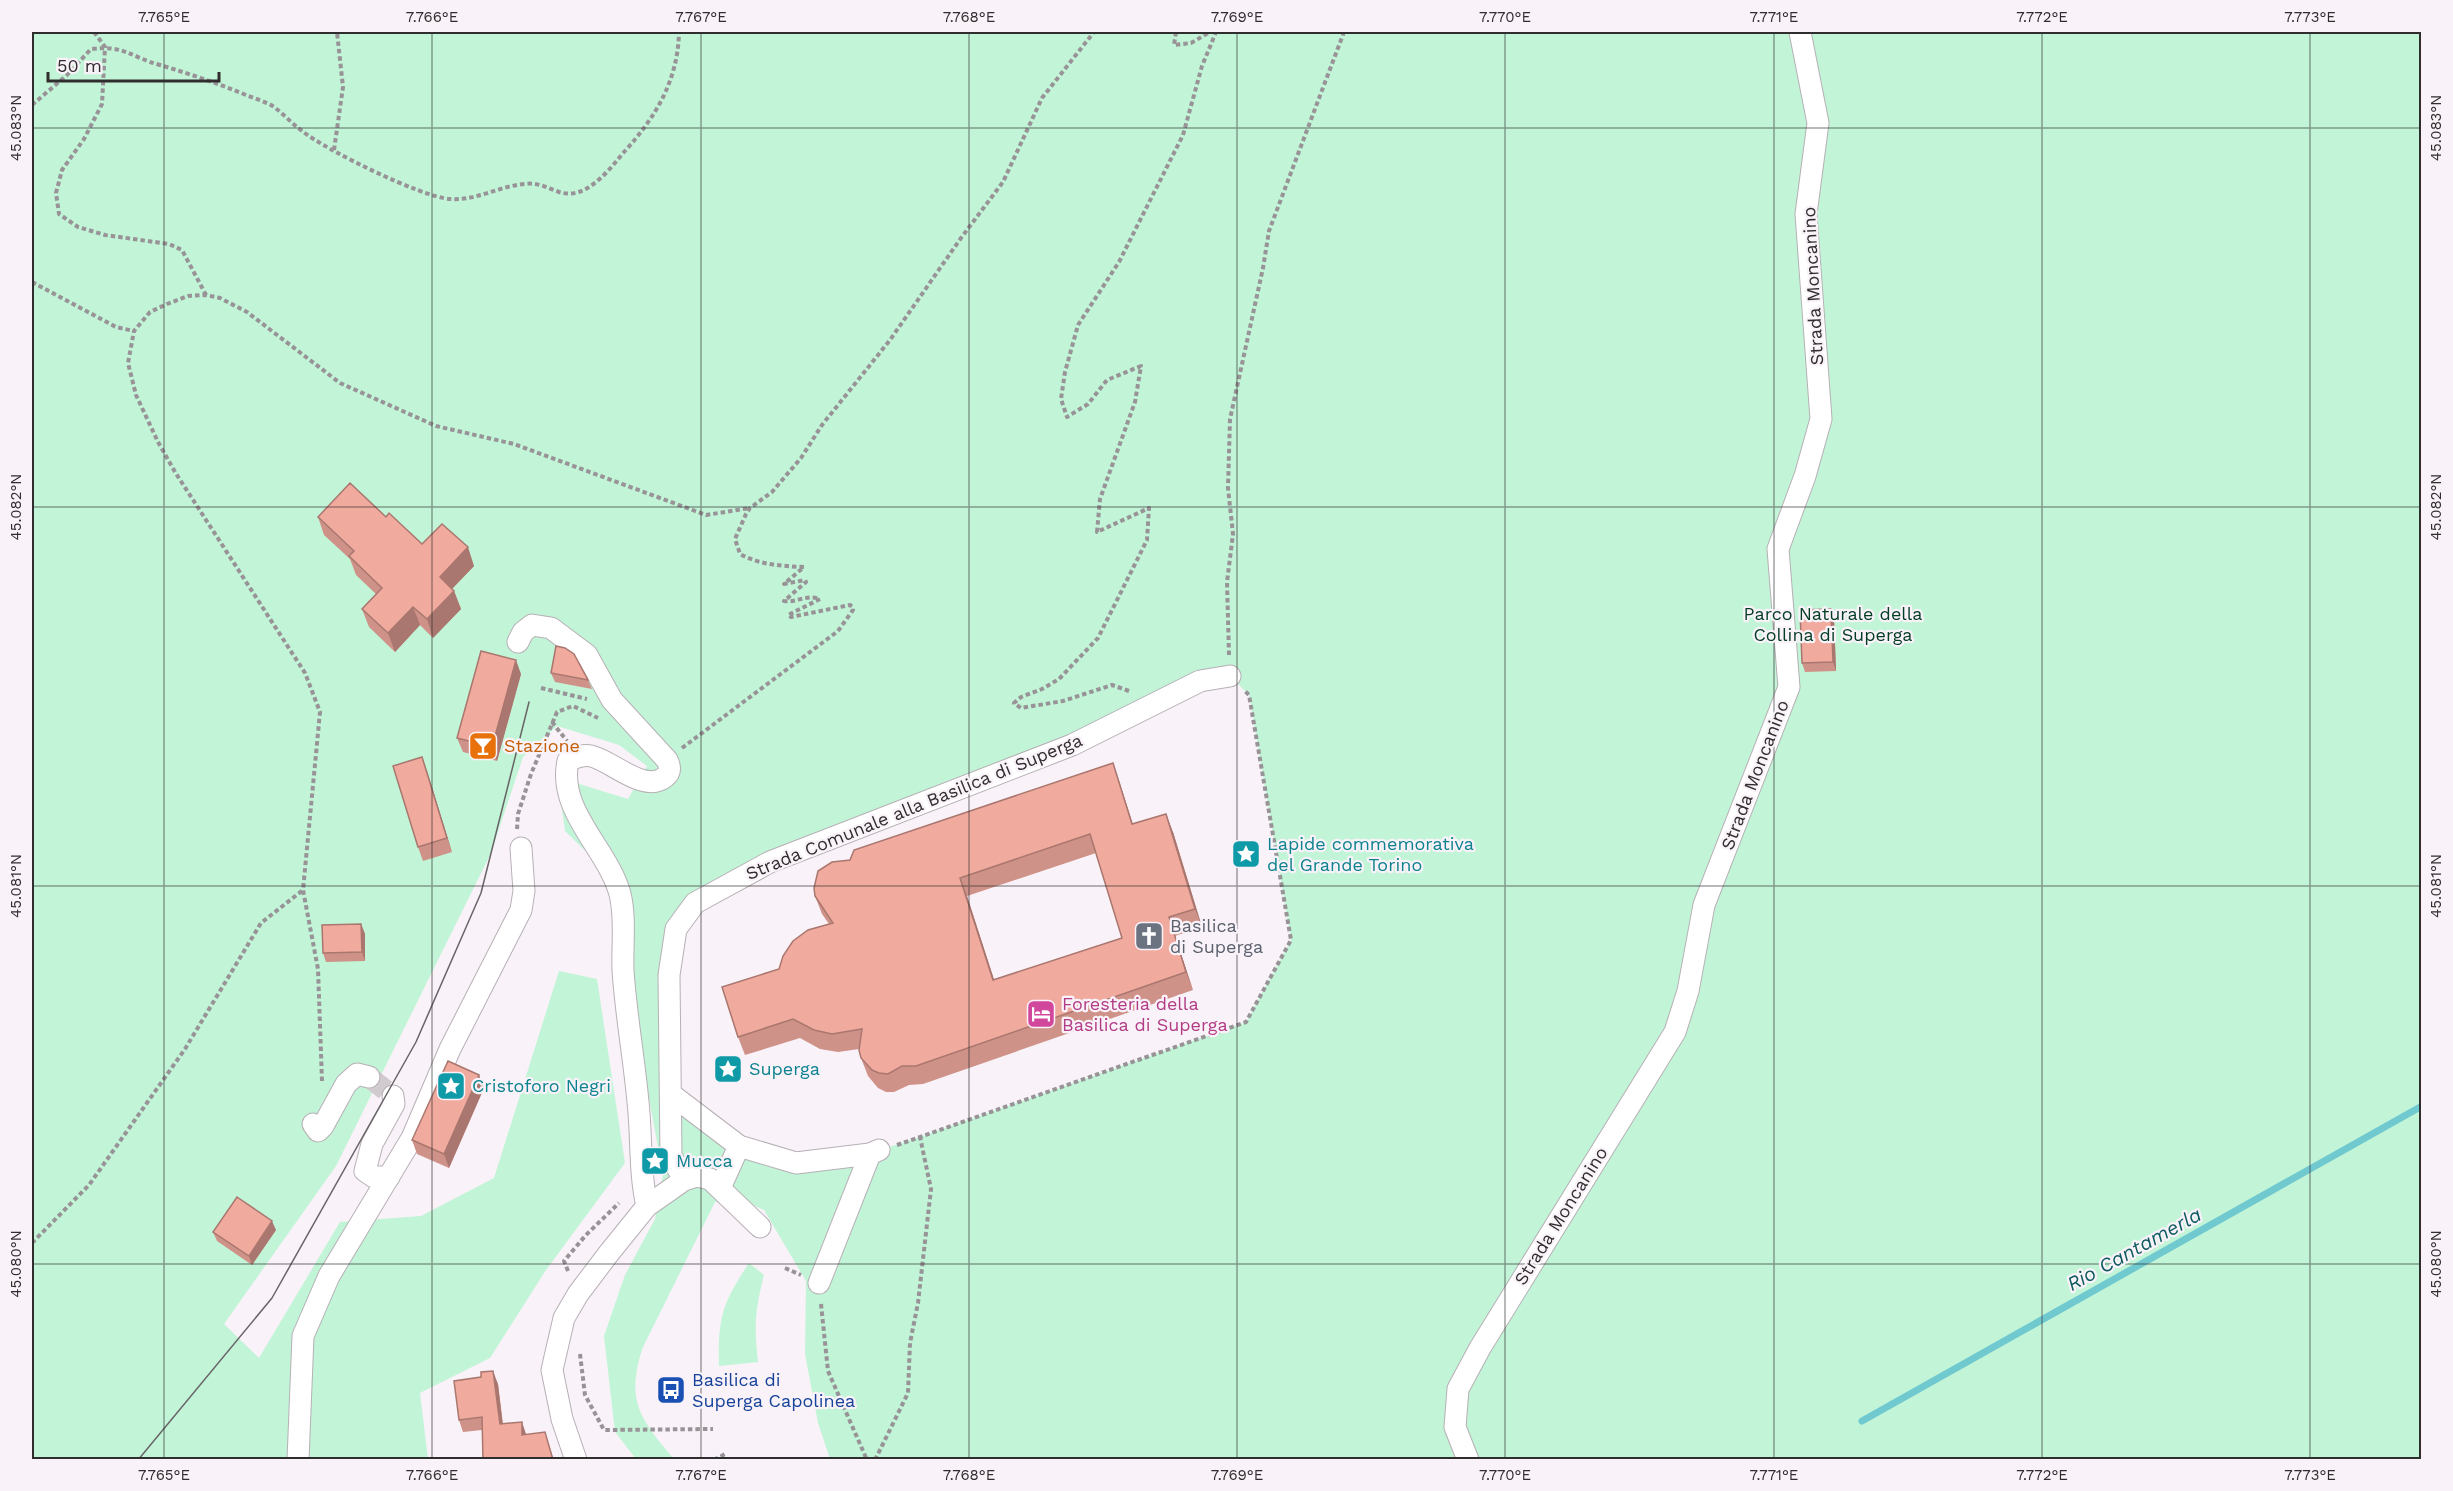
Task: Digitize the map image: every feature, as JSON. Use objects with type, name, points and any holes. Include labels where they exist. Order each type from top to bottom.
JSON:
[{"type":"street","name":"Strada Moncanino","points":[[1468,1460],[1455,1427],[1458,1389],[1480,1348],[1675,1032],[1688,991],[1704,905],[1790,687],[1778,549],[1805,476],[1821,419],[1806,213],[1818,123],[1800,32]]},
{"type":"street","points":[[518,642],[523,632],[532,625],[551,628],[587,655],[612,700],[668,760],[670,772],[658,782],[646,782],[590,756],[579,756],[568,761],[565,772],[568,794],[582,825],[610,871],[620,893],[623,971],[639,1102],[642,1169],[647,1206]]},
{"type":"street","name":"Strada Comunale alla Basilica di Superga","points":[[684,1180],[672,1160],[669,975],[676,929],[695,903],[770,862],[1072,746],[1200,681],[1230,676]]},
{"type":"street","points":[[298,1460],[303,1336],[329,1276],[412,1138],[460,1029],[521,910],[524,891],[521,848]]},
{"type":"street","points":[[313,1124],[318,1131],[323,1126],[346,1084],[357,1074],[369,1077]]},
{"type":"street","points":[[672,1095],[739,1146],[796,1163],[874,1152],[819,1283]]},
{"type":"street","points":[[389,1177],[374,1178],[365,1171],[372,1144],[394,1104],[393,1096]]},
{"type":"street","points":[[720,1188],[739,1146]]},
{"type":"street","points":[[576,1460],[562,1419],[552,1370],[564,1318],[578,1294],[647,1206],[684,1180],[697,1176],[710,1179],[760,1227]]},
{"type":"path","points":[[94,32],[105,47],[102,104],[84,139],[62,170],[56,194],[59,214],[78,227],[169,244],[182,250],[206,295]]},
{"type":"path","points":[[333,150],[343,87],[338,32]]},
{"type":"path","points":[[32,105],[67,75],[91,49],[105,47],[122,49],[158,65],[197,75],[271,105],[303,132],[333,150],[412,188],[448,199],[467,198],[515,184],[533,183],[563,194],[576,194],[595,182],[646,128],[664,97],[678,56],[678,32]]},
{"type":"path","points":[[668,760],[697,735],[837,631],[853,610],[853,606],[850,605],[791,617],[788,615],[820,599],[805,597],[784,601],[806,582],[805,580],[784,584],[804,567],[750,560],[740,554],[735,540],[741,521],[750,508],[772,492],[801,458],[822,425],[890,340],[1003,182],[1042,98],[1094,32]]},
{"type":"path","points":[[1176,32],[1174,45],[1191,43],[1210,32]]},
{"type":"path","points":[[1148,707],[1129,691],[1112,685],[1063,701],[1021,708],[1014,703],[1021,697],[1059,679],[1098,638],[1147,540],[1149,508],[1097,532],[1100,499],[1135,402],[1141,366],[1107,381],[1088,404],[1067,417],[1062,399],[1065,372],[1078,325],[1119,262],[1183,135],[1202,66],[1216,32]]},
{"type":"path","points":[[905,1142],[1246,1022],[1291,940],[1249,695],[1230,676],[1227,582],[1233,534],[1228,488],[1230,419],[1269,231],[1344,32]]},
{"type":"path","points":[[32,282],[116,327],[134,331]]},
{"type":"path","points":[[322,1082],[318,969],[303,890],[320,712],[304,673],[158,442],[136,395],[128,363],[134,331],[150,312],[167,304],[188,296],[206,295],[220,298],[247,312],[340,383],[436,426],[514,444],[706,515],[750,508]]},
{"type":"path","points":[[541,688],[598,701],[612,700]]},
{"type":"path","points":[[521,848],[517,828],[518,814],[531,774],[557,712],[573,706],[604,721]]},
{"type":"path","points":[[32,1242],[89,1185],[185,1050],[261,923],[303,890]]},
{"type":"path","points":[[875,1460],[908,1393],[910,1342],[918,1303],[931,1189],[920,1137]]},
{"type":"path","points":[[785,1268],[819,1283],[828,1371],[867,1460]]},
{"type":"path","points":[[582,1347],[580,1357],[585,1395],[604,1430],[713,1429]]},
{"type":"path","points":[[714,1460],[727,1454]]},
{"type":"green space","name":"Parco Naturale della Collina di Superga","points":[[32,32],[2421,32],[2421,1459],[830,1459],[818,1423],[805,1354],[806,1281],[764,1210],[735,1197],[715,1202],[643,1347],[638,1365],[635,1381],[639,1408],[652,1432],[674,1459],[636,1459],[615,1432],[604,1336],[625,1275],[655,1219],[663,1174],[607,872],[565,831],[559,787],[576,783],[628,799],[647,766],[619,745],[557,726],[523,757],[491,853],[336,1166],[224,1324],[259,1358],[340,1222],[421,1216],[494,1178],[559,971],[597,979],[625,1163],[546,1270],[490,1358],[420,1393],[428,1459],[32,1459]],"holes":[[[1230,676],[1249,695],[1291,940],[1246,1022],[905,1142],[879,1150],[796,1163],[739,1146],[672,1095],[669,975],[695,903]]]},
{"type":"green space","points":[[749,1263],[764,1275],[756,1318],[758,1362],[719,1366],[719,1335],[727,1301]]},
{"type":"building","points":[[350,483],[386,517],[389,513],[422,544],[442,524],[468,547],[440,577],[454,591],[427,619],[413,607],[388,633],[362,609],[382,588],[349,556],[354,551],[318,517]]},
{"type":"building","points":[[1831,609],[1833,662],[1802,663],[1800,610]]},
{"type":"building","points":[[556,646],[565,648],[574,654],[588,680],[551,673]]},
{"type":"building","points":[[481,651],[516,660],[492,747],[457,738]]},
{"type":"building","points":[[422,757],[447,838],[418,847],[393,766]]},
{"type":"building","name":"Basilica di Superga","points":[[1113,763],[1132,824],[1166,814],[1195,909],[1169,917],[1186,972],[916,1066],[902,1066],[888,1074],[872,1070],[861,1058],[859,1050],[862,1029],[832,1034],[814,1030],[793,1019],[738,1037],[722,987],[779,969],[783,956],[793,941],[808,930],[833,923],[815,896],[814,888],[818,871],[832,862],[850,860],[854,850]],"holes":[[[1090,834],[1122,938],[993,980],[960,878]]]},
{"type":"building","points":[[361,924],[362,952],[323,953],[322,925]]},
{"type":"building","points":[[448,1061],[479,1075],[444,1154],[412,1140]]},
{"type":"building","points":[[237,1197],[272,1221],[249,1256],[213,1232]]},
{"type":"building","points":[[493,1371],[500,1424],[522,1422],[522,1435],[545,1432],[553,1460],[483,1460],[482,1417],[459,1420],[454,1381],[481,1377],[481,1372]]},
{"type":"waterway","name":"Rio Cantamerla","points":[[1862,1421],[2422,1106]]},
{"type":"tunnel","points":[[369,1077],[393,1096]]},
{"type":"tram line","points":[[138,1460],[272,1298],[416,1042],[481,893],[529,702]]},
{"type":"place","name":"Stazione","points":[[483,746]]},
{"type":"place","name":"Lapide commemorativa del Grande Torino","points":[[1246,854]]},
{"type":"place","name":"Basilica di Superga","points":[[1149,936]]},
{"type":"place","name":"Foresteria della Basilica di Superga","points":[[1041,1014]]},
{"type":"place","name":"Superga","points":[[728,1069]]},
{"type":"place","name":"Cristoforo Negri","points":[[451,1086]]},
{"type":"place","name":"Mucca","points":[[655,1161]]},
{"type":"place","name":"Basilica di Superga Capolinea","points":[[671,1390]]}]
